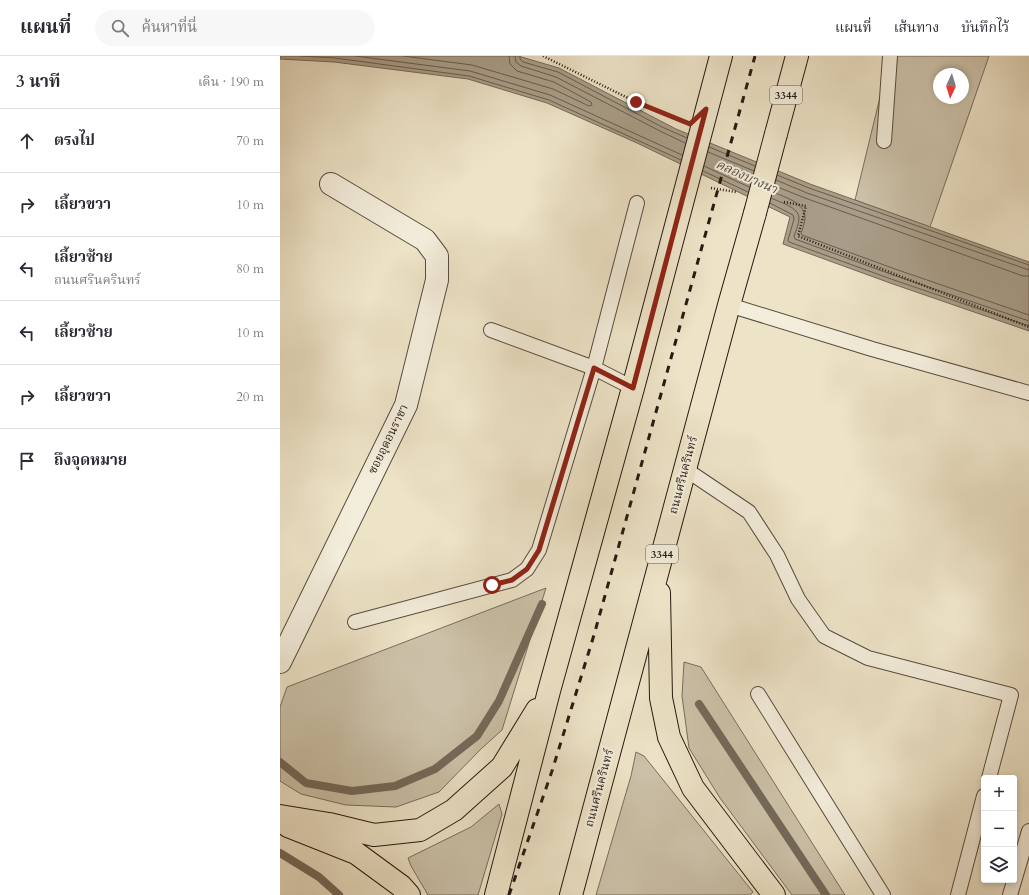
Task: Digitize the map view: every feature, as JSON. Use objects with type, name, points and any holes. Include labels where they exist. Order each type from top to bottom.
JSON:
[{"type":"main road","points":[[496,895],[549,691],[633,388],[721,56]]},
{"type":"main road","name":"ถนนศรีนครินทร์","points":[[570,895],[797,56]]},
{"type":"main road","points":[[658,566],[661,698],[669,737],[693,788],[774,895]]},
{"type":"main road","points":[[280,816],[329,824],[374,835],[420,830],[454,810],[502,767],[549,691]]},
{"type":"main road","points":[[280,822],[356,853],[401,886],[409,895]]},
{"type":"street","name":"ซอยอุดอนราชา","points":[[280,662],[406,405],[437,280],[436,256],[425,240],[331,184]]},
{"type":"lane","points":[[884,141],[890,56]]},
{"type":"lane","points":[[355,622],[512,580],[527,569],[539,550],[594,368],[637,203]]},
{"type":"lane","points":[[729,305],[872,349],[1029,393]]},
{"type":"lane","points":[[491,330],[594,368],[633,388]]},
{"type":"lane","points":[[685,469],[749,512],[777,555],[798,599],[824,636],[868,658],[1011,695],[990,775]]},
{"type":"lane","points":[[758,694],[883,895]]},
{"type":"lane","points":[[958,895],[981,807]]},
{"type":"lane","points":[[1010,895],[1029,831]]},
{"type":"path","points":[[543,56],[636,102],[690,124],[706,109]]},
{"type":"path","points":[[687,185],[741,193]]},
{"type":"path","points":[[777,200],[806,206],[798,236],[1029,327]]},
{"type":"shaded area","points":[[890,56],[989,56],[930,227],[855,200]]},
{"type":"shaded area","points":[[546,588],[502,730],[439,792],[396,807],[346,805],[301,794],[280,781],[280,707],[287,687]]},
{"type":"shaded area","points":[[684,662],[701,667],[845,895],[792,895],[720,798],[689,748],[682,696]]},
{"type":"shaded area","points":[[636,752],[644,756],[753,892],[750,895],[596,895],[631,776]]},
{"type":"shaded area","points":[[499,804],[502,814],[478,895],[428,895],[408,858],[471,827]]},
{"type":"water","name":"คลองบางนา","points":[[280,56],[518,56],[559,68],[676,129],[810,184],[1029,262],[1029,331],[783,244],[790,217],[637,143],[547,103],[468,79],[334,62],[280,59]]},
{"type":"waterway","points":[[280,762],[306,783],[352,791],[395,786],[435,769],[477,736],[499,701],[542,604]]},
{"type":"waterway","points":[[699,704],[826,895]]},
{"type":"waterway","points":[[280,853],[319,877],[339,895]]},
{"type":"railway","points":[[509,895],[552,771],[594,635],[755,56]]},
{"type":"route","points":[[492,585],[512,580],[527,569],[539,550],[594,368],[633,388],[706,109],[690,124],[636,102]]}]
